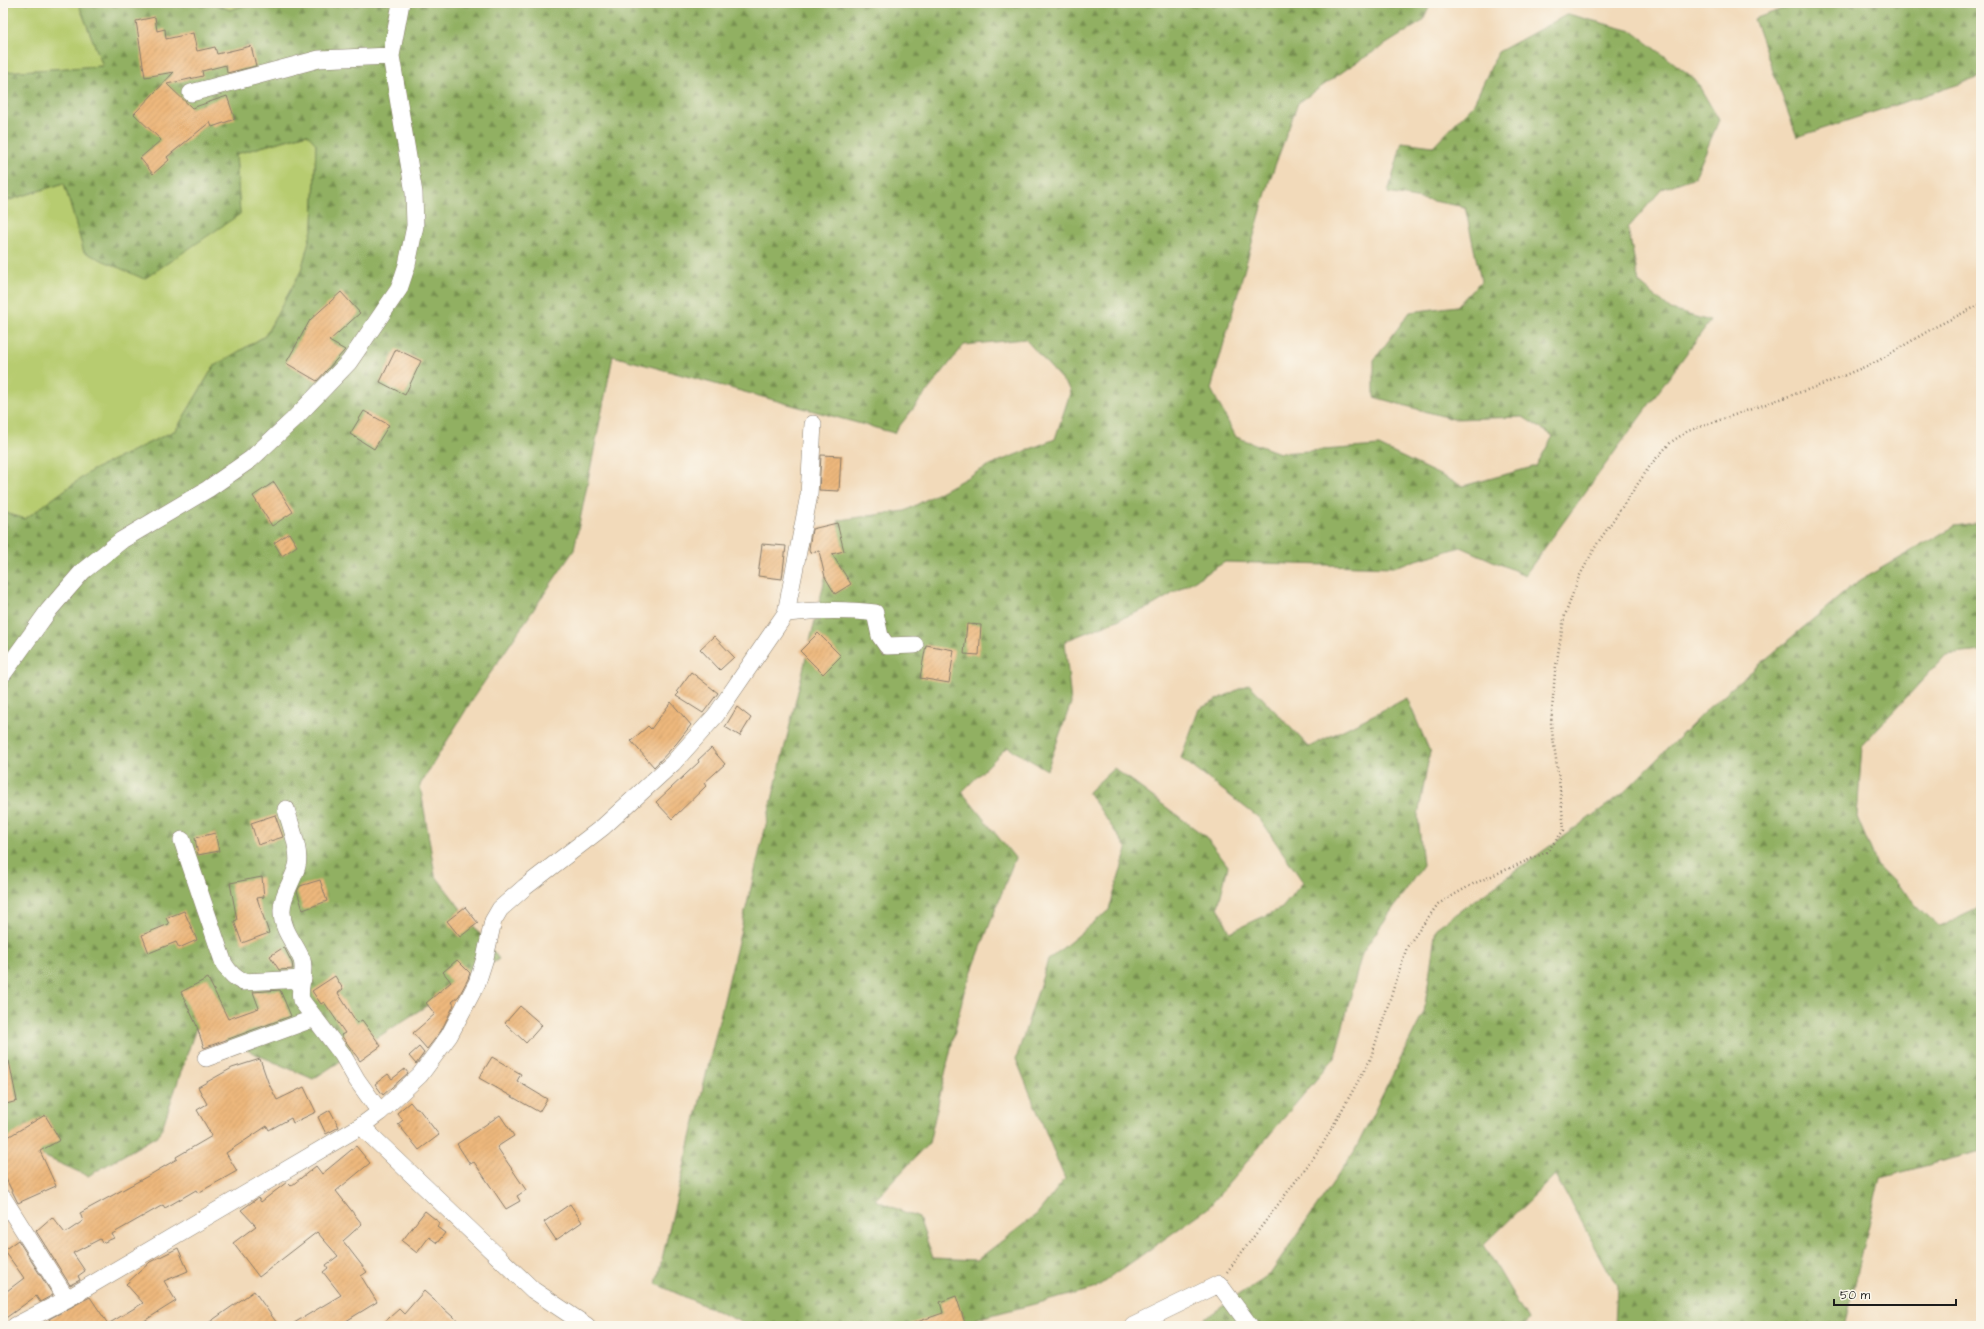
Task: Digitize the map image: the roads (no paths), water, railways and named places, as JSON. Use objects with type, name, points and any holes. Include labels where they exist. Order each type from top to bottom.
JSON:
[{"type":"street","points":[[3,674],[49,610],[83,571],[122,540],[208,489],[251,459],[293,420],[349,362],[399,290],[407,265],[415,226],[414,194],[391,56],[401,3]]},
{"type":"street","points":[[191,93],[319,59],[391,56]]},
{"type":"street","points":[[15,1326],[67,1299],[360,1126],[380,1112],[420,1074],[449,1036],[477,983],[485,958],[492,921],[500,909],[525,887],[603,827],[673,763],[716,714],[786,613],[809,495],[813,424]]},
{"type":"street","points":[[786,613],[822,610],[855,610],[875,613],[880,636],[887,646],[915,645]]},
{"type":"street","points":[[286,809],[298,856],[297,865],[283,904],[282,913],[287,932],[301,959],[303,979],[301,992],[302,1000],[342,1054],[380,1112]]},
{"type":"street","points":[[182,840],[224,964],[229,972],[243,982],[303,979]]},
{"type":"street","points":[[206,1058],[315,1018]]},
{"type":"street","points":[[360,1126],[533,1290],[587,1326]]},
{"type":"street","points":[[3,1198],[67,1299]]},
{"type":"street","points":[[1133,1326],[1219,1284],[1250,1326]]}]
